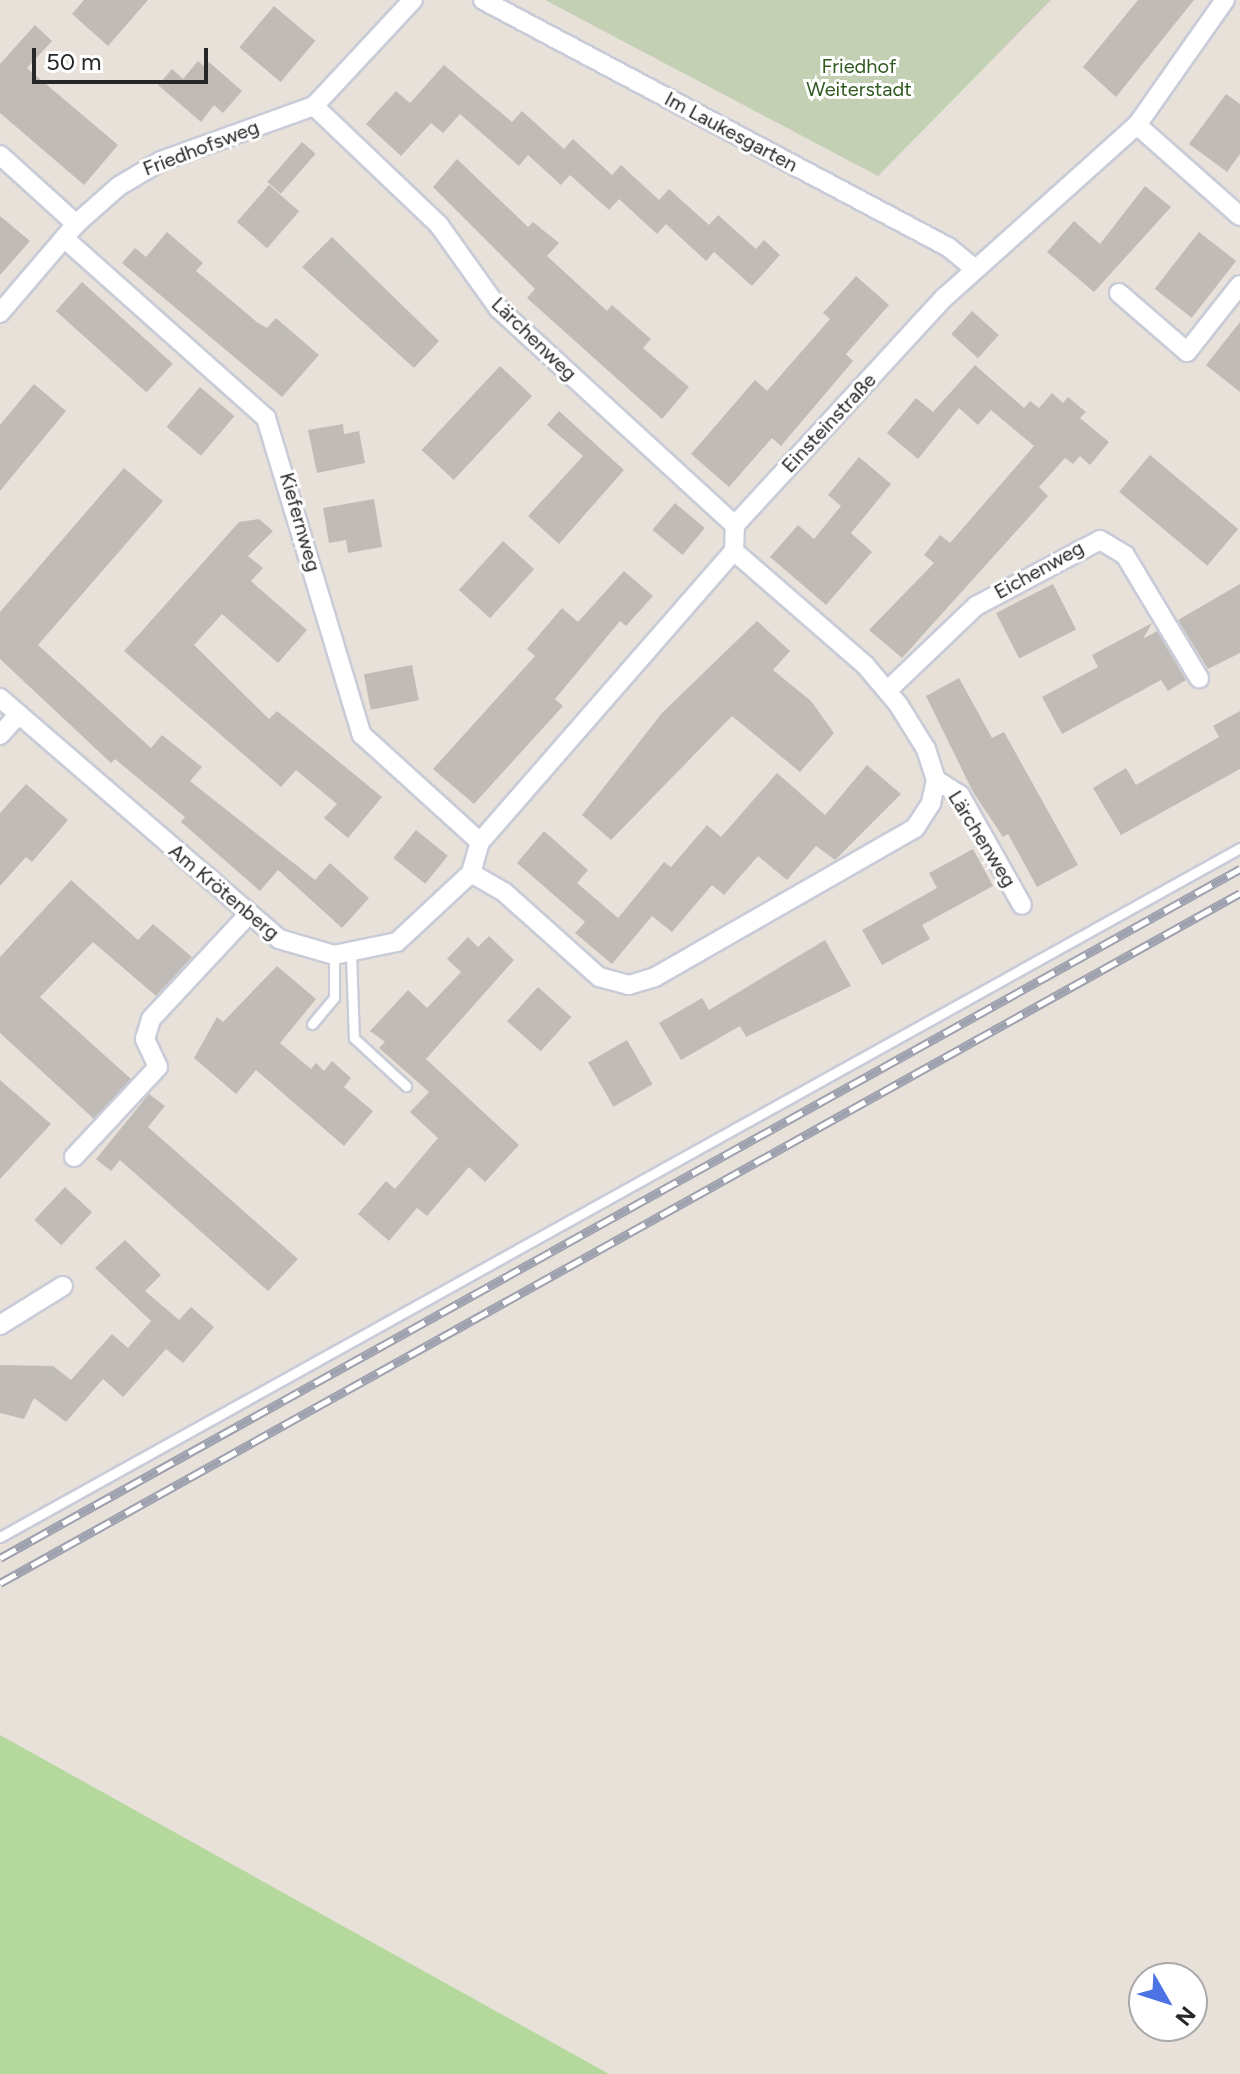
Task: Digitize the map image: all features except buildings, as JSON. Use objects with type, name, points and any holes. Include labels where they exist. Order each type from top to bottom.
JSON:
[{"type":"street","name":"Friedhofsweg","points":[[0,313],[76,224],[147,167],[314,106],[413,0]]},
{"type":"street","name":"Im Laukesgarten","points":[[483,0],[948,247],[975,269]]},
{"type":"street","name":"Einsteinstraße","points":[[735,525],[975,269],[1137,125],[1225,0]]},
{"type":"street","name":"Lärchenweg","points":[[314,106],[439,225],[499,309],[735,525]]},
{"type":"street","points":[[1137,125],[1240,216]]},
{"type":"street","points":[[0,155],[76,224]]},
{"type":"street","name":"Kiefernweg","points":[[64,238],[266,418],[362,735],[480,842]]},
{"type":"street","points":[[1119,293],[1187,352],[1240,285]]},
{"type":"street","points":[[471,873],[480,842],[734,551],[735,525]]},
{"type":"street","name":"Eichenweg","points":[[888,690],[976,606],[1100,540],[1125,555],[1199,678]]},
{"type":"street","name":"Lärchenweg","points":[[471,873],[504,892],[599,977],[641,983],[903,838],[927,812],[936,780],[926,749],[888,690],[734,551]]},
{"type":"street","name":"Am Krötenberg","points":[[0,698],[247,916],[291,945],[342,954],[397,942],[471,873]]},
{"type":"street","points":[[0,735],[19,714]]},
{"type":"street","name":"Lärchenweg","points":[[936,780],[960,795],[1022,905]]},
{"type":"street","points":[[74,1157],[158,1067],[145,1039],[151,1019],[247,916]]},
{"type":"street","points":[[0,1325],[63,1286]]},
{"type":"lane","points":[[0,1537],[1240,848]]},
{"type":"lane","points":[[312,1024],[334,998],[342,954]]},
{"type":"lane","points":[[342,954],[354,1038],[406,1086]]},
{"type":"green space","name":"Friedhof Weiterstadt","points":[[545,0],[1051,0],[878,176]]},
{"type":"green space","points":[[0,1735],[609,2074],[0,2074]]},
{"type":"railway","points":[[0,1558],[1240,869]]},
{"type":"railway","points":[[0,1583],[1240,893]]}]
